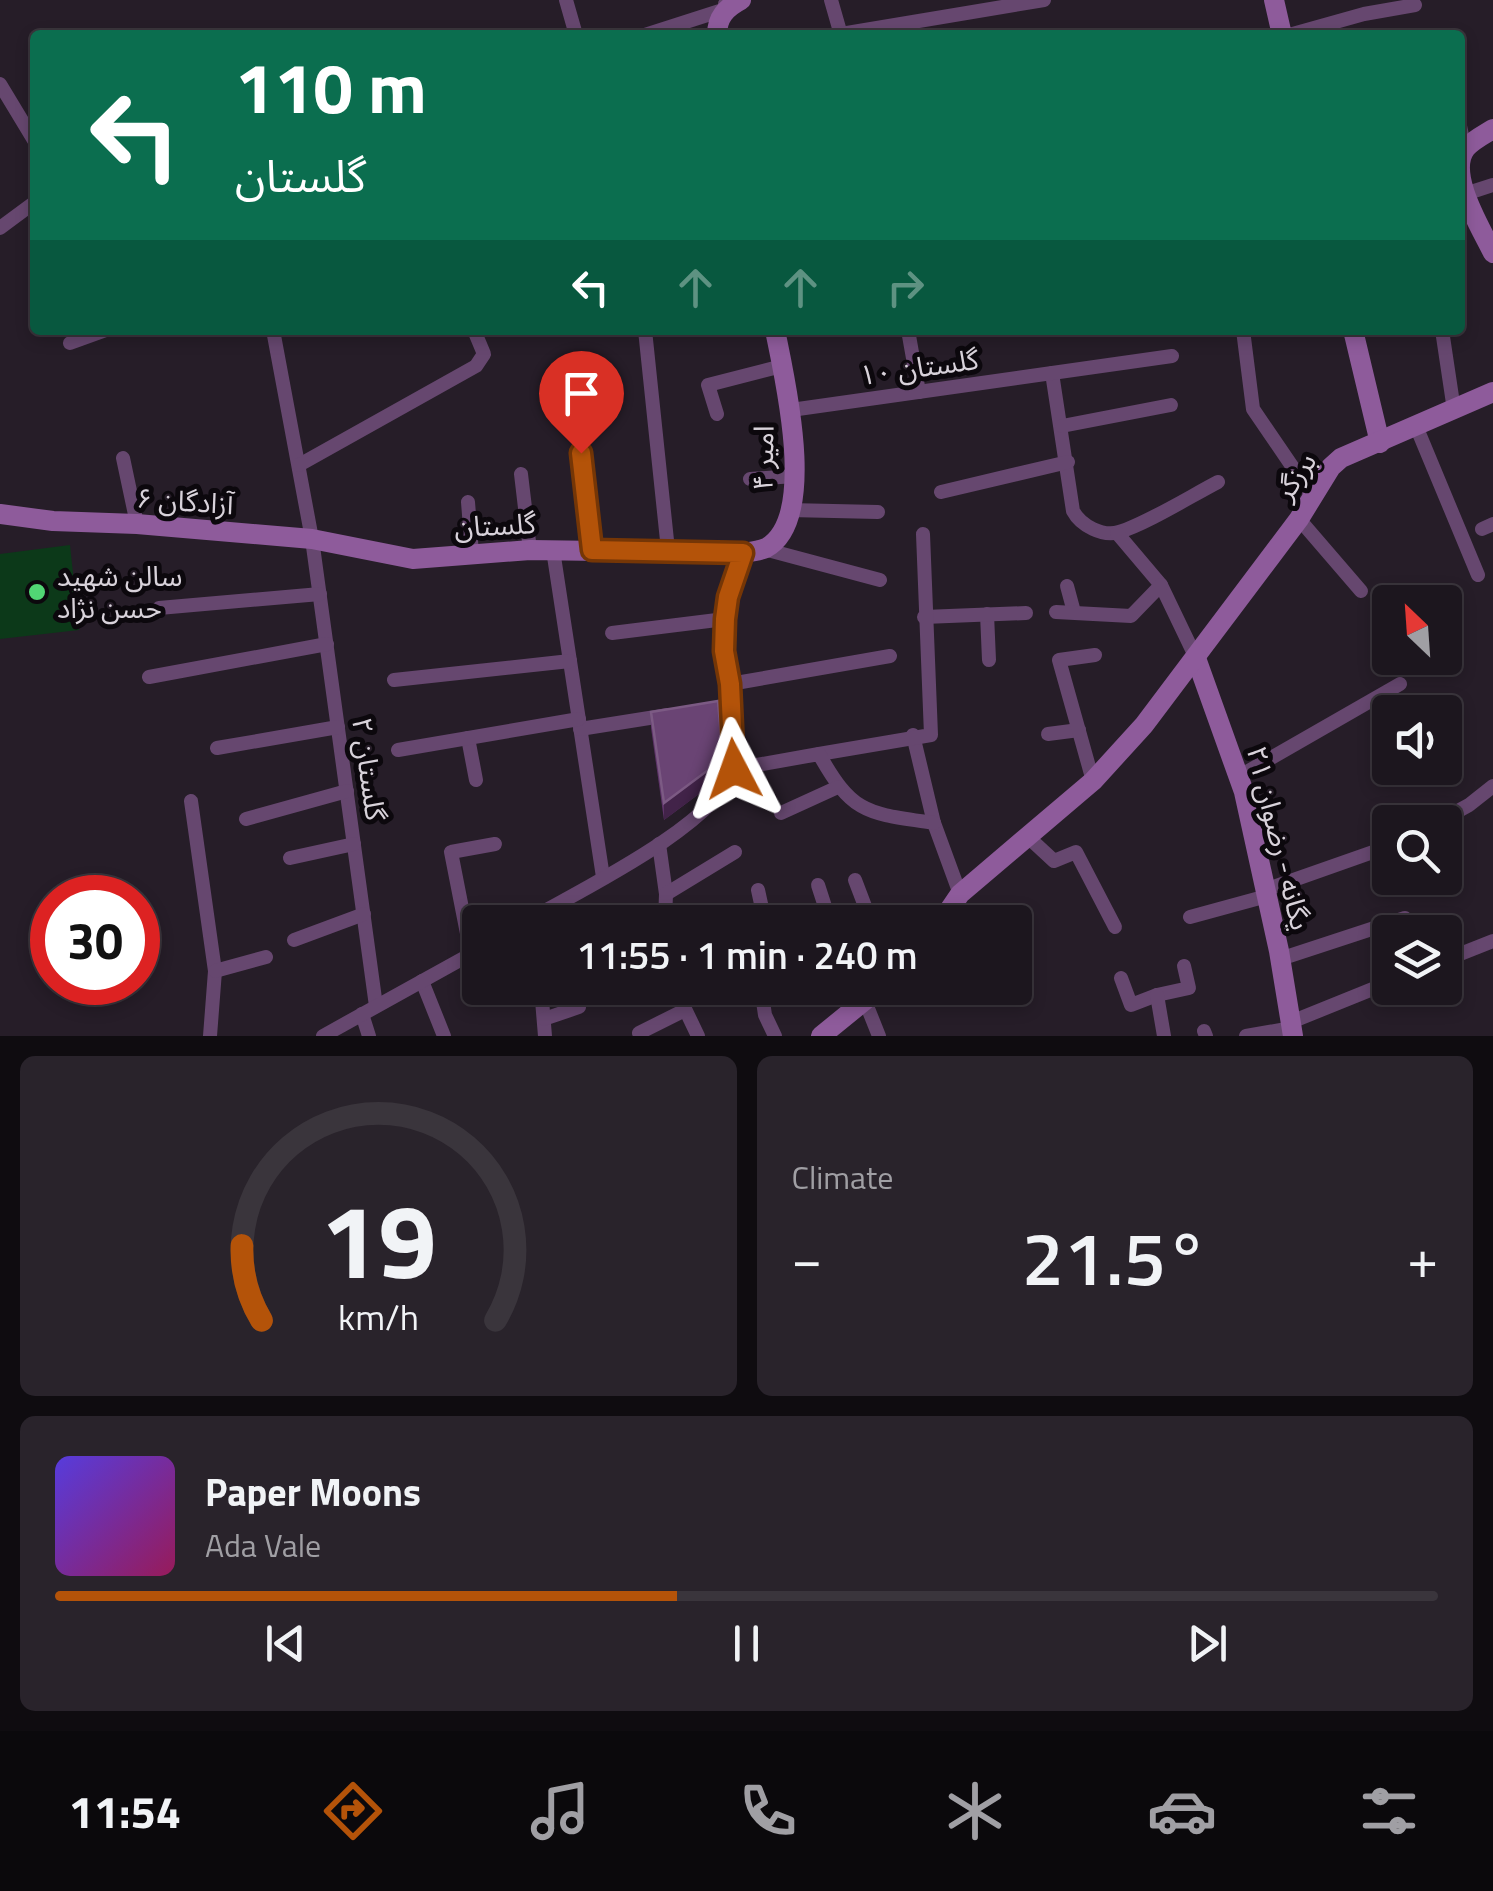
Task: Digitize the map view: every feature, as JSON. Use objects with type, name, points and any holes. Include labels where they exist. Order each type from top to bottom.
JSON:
[{"type":"street","points":[[566,0],[575,30]]},
{"type":"street","points":[[831,0],[838,30]]},
{"type":"street","points":[[868,30],[1044,0]]},
{"type":"street","points":[[1274,0],[1284,30]]},
{"type":"street","points":[[658,30],[730,3]]},
{"type":"street","points":[[717,30],[730,3]]},
{"type":"street","points":[[1305,30],[1416,5]]},
{"type":"street","points":[[0,84],[30,134]]},
{"type":"street","points":[[1465,149],[1493,129]]},
{"type":"street","points":[[1493,185],[1465,194],[1493,253]]},
{"type":"street","points":[[0,228],[30,206]]},
{"type":"street","points":[[70,342],[91,335]]},
{"type":"street","name":"گلستان ۲","points":[[274,335],[312,539],[376,1006]]},
{"type":"street","points":[[298,466],[476,366],[484,354],[476,335]]},
{"type":"street","points":[[645,335],[668,550]]},
{"type":"street","name":"امیر ۴","points":[[764,549],[779,534],[789,510],[794,476],[791,410],[780,335]]},
{"type":"street","points":[[909,335],[918,392]]},
{"type":"street","points":[[1244,335],[1253,409],[1313,497]]},
{"type":"street","points":[[1354,335],[1380,443]]},
{"type":"street","points":[[1443,335],[1454,410]]},
{"type":"street","name":"گلستان ۱۰","points":[[791,410],[1172,356]]},
{"type":"street","points":[[717,414],[708,384],[782,366]]},
{"type":"street","points":[[1052,373],[1073,511],[1078,521],[1092,529],[1117,533],[1218,482]]},
{"type":"street","points":[[574,388],[592,550]]},
{"type":"street","name":"برزگر","points":[[953,905],[960,894],[1093,781],[1196,658],[1299,520],[1336,462],[1493,392]]},
{"type":"street","points":[[1062,426],[1172,405]]},
{"type":"street","points":[[1416,426],[1478,575]]},
{"type":"street","points":[[123,458],[137,524]]},
{"type":"street","points":[[941,492],[1068,462]]},
{"type":"street","points":[[521,474],[530,550]]},
{"type":"street","points":[[750,478],[794,476]]},
{"type":"street","points":[[468,502],[472,553]]},
{"type":"street","points":[[789,510],[878,512]]},
{"type":"street","name":"آزادگان ۶","points":[[0,514],[312,539]]},
{"type":"street","points":[[1299,520],[1361,591]]},
{"type":"street","name":"آزادگان ۶","points":[[0,529],[53,521]]},
{"type":"street","points":[[1117,533],[1162,585],[1196,658]]},
{"type":"street","points":[[734,769],[931,734],[924,534]]},
{"type":"street","name":"گلستان","points":[[312,539],[397,558],[530,550],[743,553]]},
{"type":"street","points":[[554,905],[659,844],[721,795],[730,783],[734,769],[725,619],[743,553],[764,549],[880,580]]},
{"type":"street","points":[[553,550],[603,876]]},
{"type":"street","points":[[1056,612],[1130,616],[1162,585]]},
{"type":"street","points":[[1067,586],[1074,612]]},
{"type":"street","points":[[160,608],[320,594]]},
{"type":"street","points":[[924,617],[1026,613]]},
{"type":"street","points":[[987,614],[989,660]]},
{"type":"street","points":[[612,634],[725,619]]},
{"type":"street","points":[[150,677],[327,644]]},
{"type":"street","points":[[1093,781],[1059,660],[1094,654]]},
{"type":"street","points":[[730,684],[890,656]]},
{"type":"street","name":"یگانه - رضوان ۲۱","points":[[1196,658],[1238,776],[1292,1029]]},
{"type":"street","points":[[394,680],[570,661]]},
{"type":"street","points":[[1238,776],[1400,684]]},
{"type":"street","points":[[711,708],[730,704]]},
{"type":"street","points":[[398,750],[692,711]]},
{"type":"street","points":[[218,748],[338,727]]},
{"type":"street","points":[[1048,734],[1079,730]]},
{"type":"street","points":[[913,736],[934,824],[960,894]]},
{"type":"street","points":[[468,738],[476,780]]},
{"type":"street","points":[[819,754],[846,798],[863,808],[934,824]]},
{"type":"street","points":[[781,813],[838,787]]},
{"type":"street","points":[[246,819],[347,791]]},
{"type":"street","points":[[1462,809],[1491,794]]},
{"type":"street","points":[[191,801],[215,971],[210,1036]]},
{"type":"street","points":[[1027,836],[1054,861],[1076,852],[1115,927]]},
{"type":"street","points":[[290,858],[354,844]]},
{"type":"street","points":[[464,905],[450,852],[495,844]]},
{"type":"street","points":[[659,844],[666,905]]},
{"type":"street","points":[[666,894],[736,852]]},
{"type":"street","points":[[1190,916],[1266,893],[1372,853]]},
{"type":"street","points":[[855,880],[865,905]]},
{"type":"street","points":[[818,885],[824,905]]},
{"type":"street","points":[[758,890],[761,905]]},
{"type":"street","points":[[294,940],[364,914]]},
{"type":"street","points":[[1280,959],[1372,929]]},
{"type":"street","points":[[1462,953],[1493,941]]},
{"type":"street","points":[[215,971],[266,957]]},
{"type":"street","points":[[323,1036],[462,959]]},
{"type":"street","points":[[1121,978],[1131,1005],[1189,988],[1184,966]]},
{"type":"street","points":[[422,981],[444,1036]]},
{"type":"street","points":[[1246,1036],[1292,1029],[1372,991]]},
{"type":"street","points":[[1156,995],[1164,1036]]},
{"type":"street","points":[[543,1005],[545,1036]]},
{"type":"street","points":[[682,1005],[698,1036]]},
{"type":"street","points":[[764,1005],[775,1036]]},
{"type":"street","points":[[821,1036],[853,1005]]},
{"type":"street","points":[[870,1005],[878,1036]]},
{"type":"street","points":[[544,1019],[579,1007]]},
{"type":"street","points":[[639,1033],[685,1010]]},
{"type":"street","points":[[362,1014],[369,1036]]},
{"type":"green space","name":"سالن شهید حسن نژاد","points":[[70,545],[79,630],[0,639],[0,554]]},
{"type":"building","points":[[718,701],[722,748],[715,765],[664,803],[651,712]]},
{"type":"place","name":"سالن شهید حسن نژاد","points":[[37,592]]},
{"type":"route","points":[[581,453],[592,550],[743,553],[725,619],[734,769]]}]
